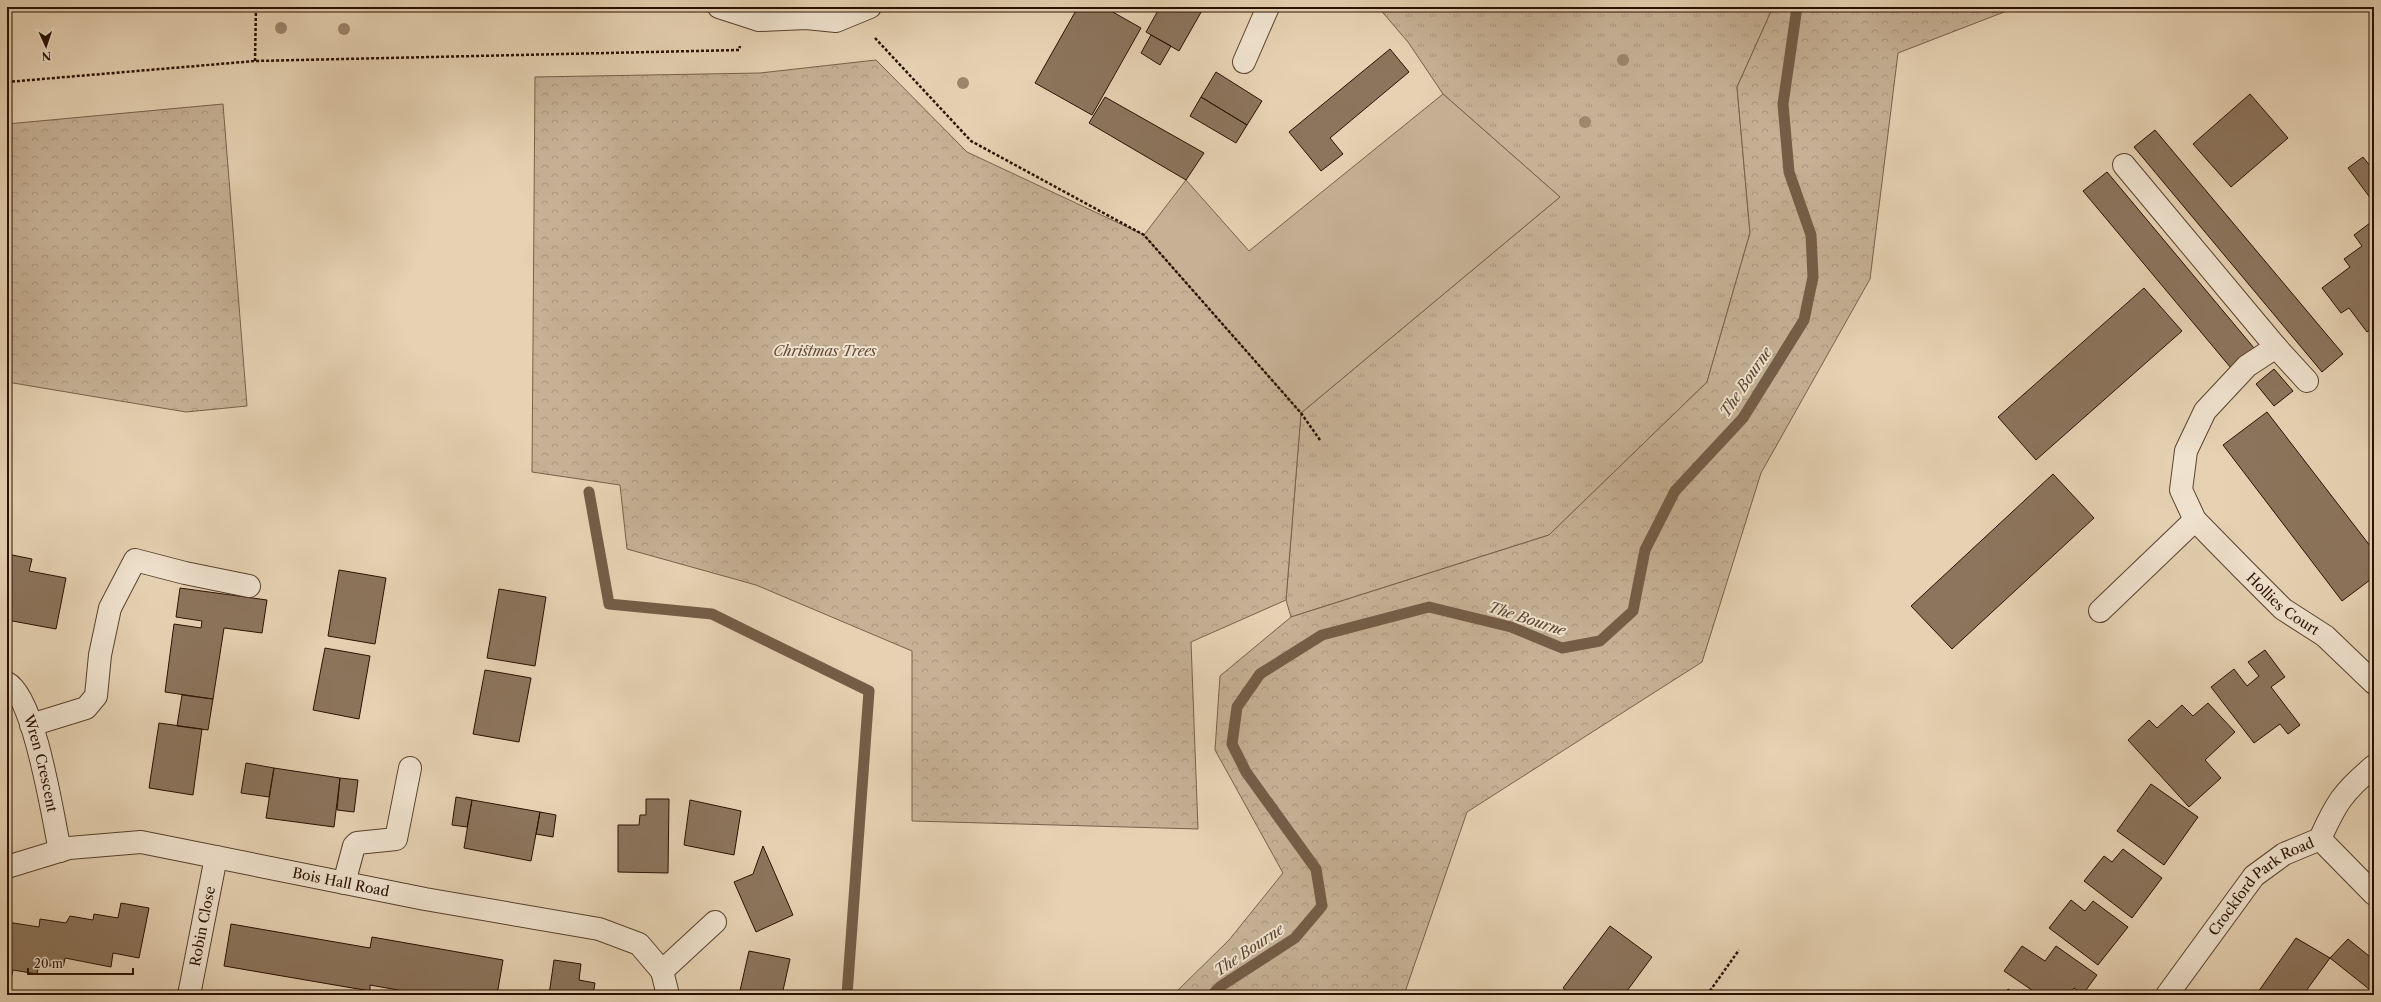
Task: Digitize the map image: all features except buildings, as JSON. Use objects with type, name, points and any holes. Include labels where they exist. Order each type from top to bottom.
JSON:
[{"type":"street","points":[[719,7],[759,20],[806,18],[836,21],[870,7]]},
{"type":"street","points":[[1244,62],[1268,7]]},
{"type":"street","points":[[2124,165],[2276,347],[2307,381]]},
{"type":"street","name":"Hollies Court","points":[[2276,347],[2247,366],[2205,411],[2186,451],[2181,490],[2195,520],[2283,610],[2325,636],[2374,683]]},
{"type":"street","points":[[2100,611],[2195,520]]},
{"type":"street","points":[[31,725],[86,708],[96,696],[100,655],[110,608],[135,560],[186,573],[249,586]]},
{"type":"street","name":"Wren Crescent","points":[[7,683],[14,686],[31,725],[44,772],[60,851]]},
{"type":"street","name":"Crockford Park Road","points":[[2167,995],[2254,876],[2284,854],[2320,839],[2335,806],[2350,786],[2374,766]]},
{"type":"street","points":[[344,883],[354,846],[357,843],[396,839],[410,768]]},
{"type":"street","points":[[2320,839],[2374,894]]},
{"type":"street","name":"Bois Hall Road","points":[[7,868],[69,848],[141,842],[344,883],[599,929],[640,944],[662,970],[668,995]]},
{"type":"street","name":"Robin Close","points":[[189,995],[216,857]]},
{"type":"street","points":[[662,970],[715,922]]},
{"type":"path","points":[[255,62],[256,7]]},
{"type":"path","points":[[836,21],[866,28],[971,141],[1144,235],[1301,413],[1320,440]]},
{"type":"path","points":[[7,82],[255,62],[739,50]]},
{"type":"path","points":[[1707,995],[1740,950]]},
{"type":"green space","points":[[1378,7],[1773,7],[1737,87],[1750,233],[1707,382],[1549,535],[1291,617],[1286,600],[1301,413],[1560,197],[1443,94],[1408,42]]},
{"type":"green space","points":[[1773,7],[2017,7],[1898,53],[1870,279],[1761,473],[1702,662],[1467,812],[1404,995],[1173,995],[1229,940],[1283,873],[1215,750],[1220,676],[1291,617],[1549,535],[1707,382],[1750,233],[1737,87]]},
{"type":"green space","name":"Christmas Trees","points":[[876,60],[967,152],[1144,235],[1301,413],[1286,600],[1191,642],[1198,829],[912,821],[912,651],[756,585],[627,549],[620,485],[532,472],[535,77],[760,73]]},
{"type":"green space","points":[[1443,94],[1560,197],[1301,413],[1144,235],[1186,180],[1249,251]]},
{"type":"green space","points":[[223,104],[247,406],[186,412],[7,382],[7,124]]},
{"type":"waterway","name":"The Bourne","points":[[1212,995],[1221,986],[1295,938],[1322,906],[1316,869],[1246,772],[1232,744],[1237,707],[1260,674],[1322,635],[1429,607],[1511,627],[1562,648],[1600,641],[1633,611],[1645,550],[1675,491],[1743,418],[1804,320],[1813,277],[1811,235],[1789,172],[1783,104],[1797,7]]},
{"type":"waterway","points":[[589,492],[609,604],[712,614],[869,691],[847,995]]}]
